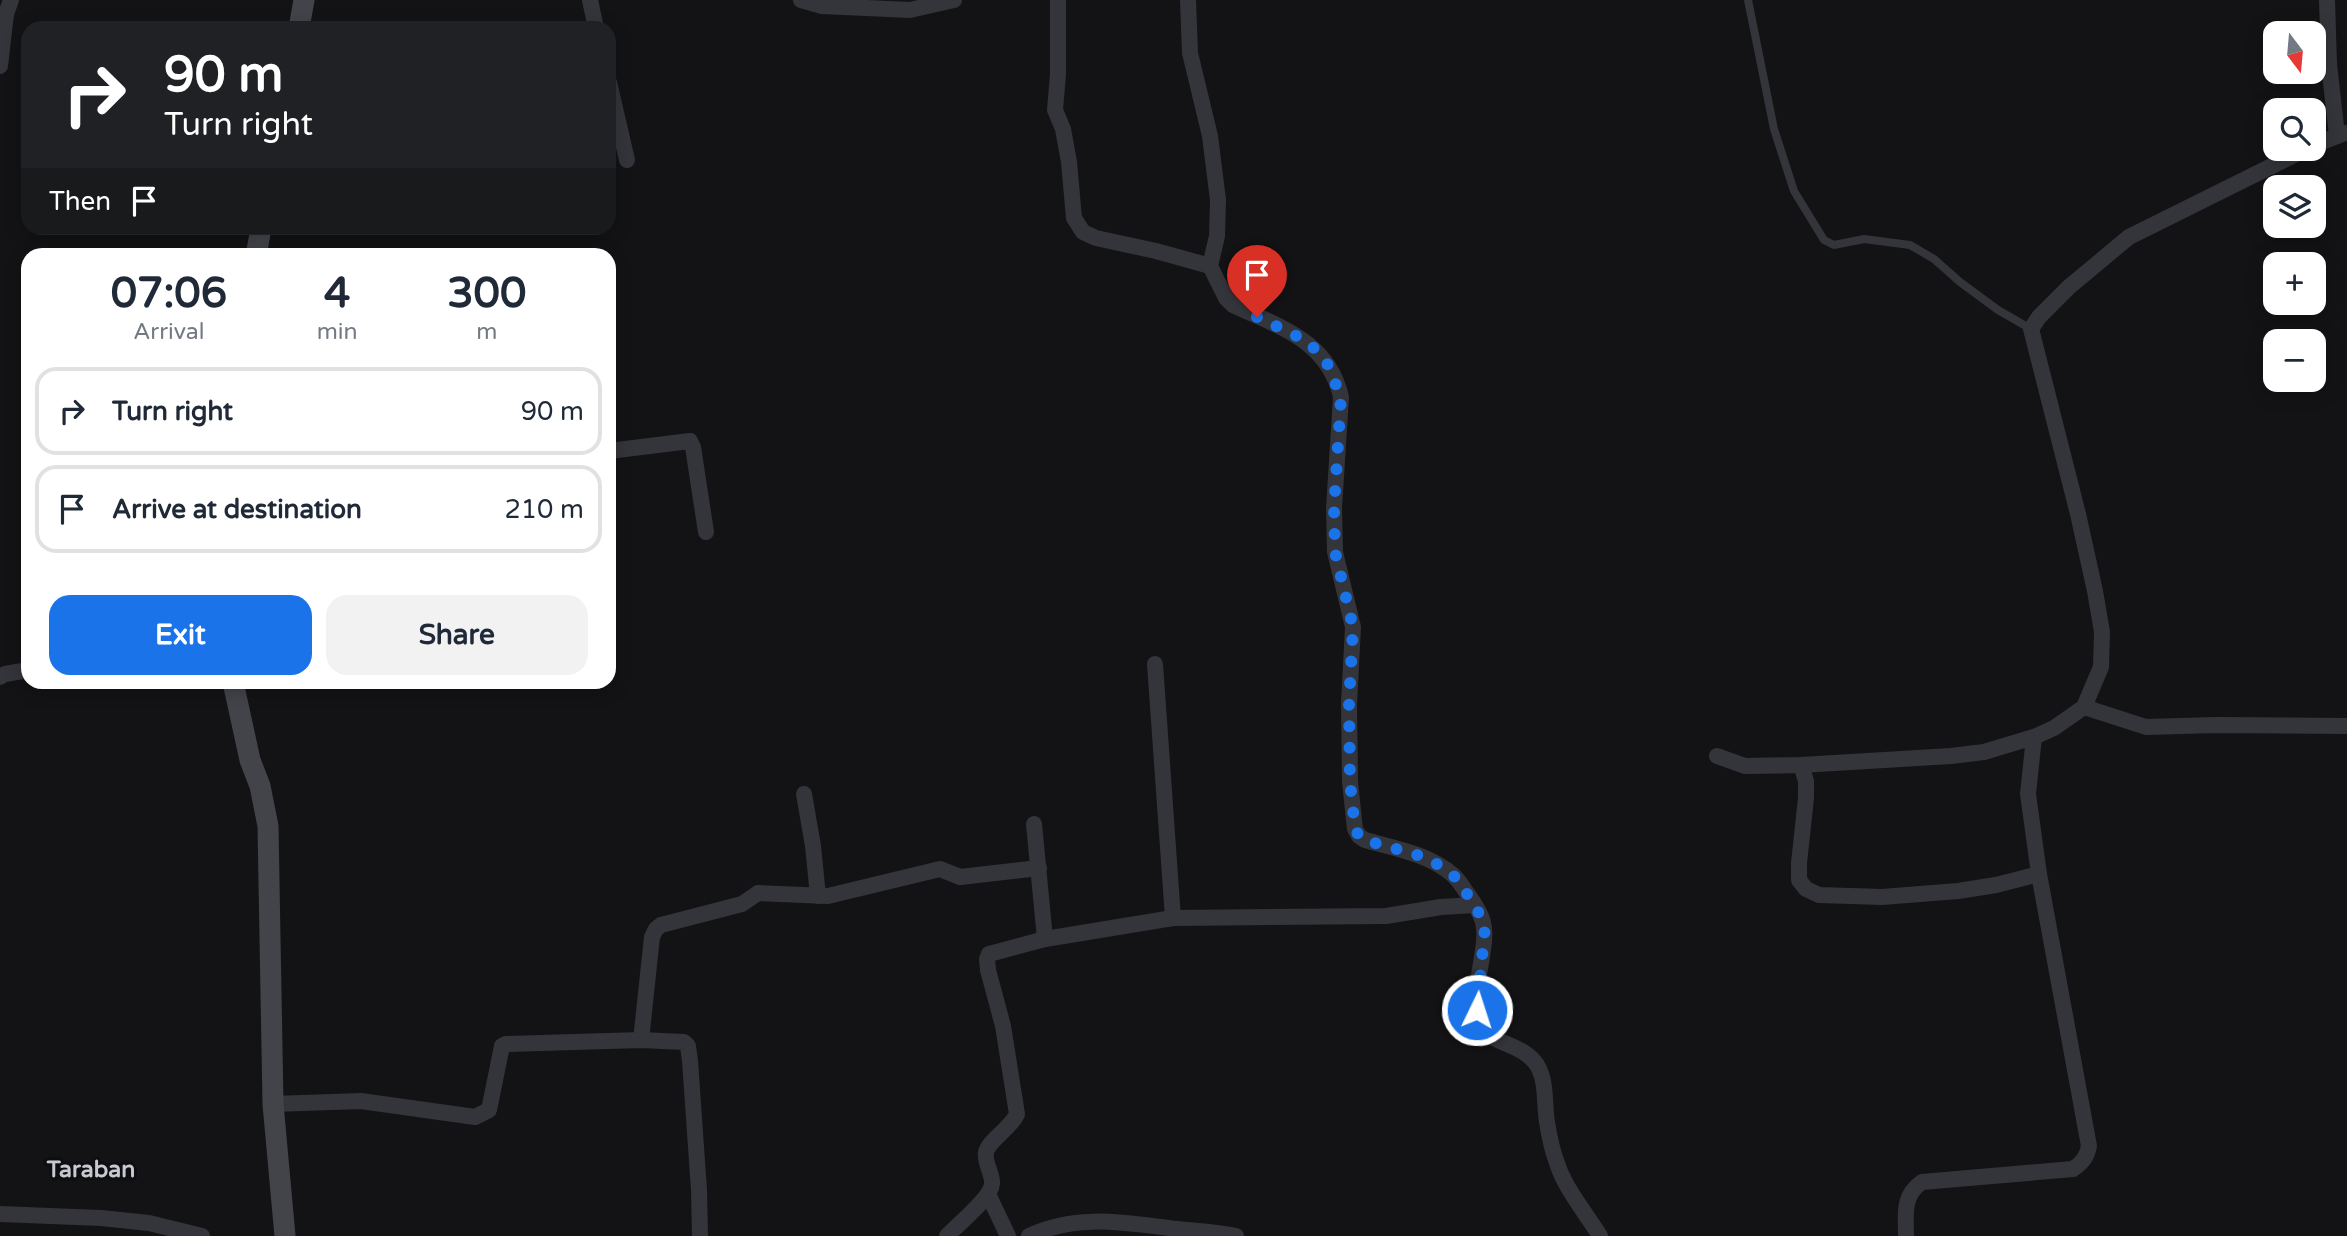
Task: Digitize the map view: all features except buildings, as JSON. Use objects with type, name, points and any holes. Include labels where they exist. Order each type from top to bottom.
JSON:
[{"type":"street","points":[[0,66],[6,14],[11,0]]},
{"type":"street","points":[[300,21],[304,0]]},
{"type":"street","points":[[590,0],[594,21]]},
{"type":"street","points":[[801,0],[822,6],[910,10],[954,0]]},
{"type":"street","points":[[1058,0],[1059,62],[1055,110],[1063,129],[1069,162],[1074,218],[1083,232],[1096,239],[1156,250],[1210,266]]},
{"type":"street","points":[[1188,0],[1190,53],[1210,136],[1218,200],[1217,236],[1210,266],[1226,298],[1233,305],[1305,340],[1327,363],[1339,387],[1341,397],[1334,508],[1335,552],[1353,627],[1349,704],[1350,782],[1356,834],[1364,840],[1434,862],[1454,876],[1475,905],[1485,927],[1477,1010],[1480,1028],[1489,1037],[1520,1048],[1539,1069],[1547,1125],[1557,1165],[1600,1236]]},
{"type":"street","points":[[2327,0],[2329,64],[2342,134]]},
{"type":"street","points":[[616,112],[627,160]]},
{"type":"street","points":[[1717,756],[1745,766],[1801,765],[1984,752],[2034,737],[2084,707],[2101,667],[2102,632],[2078,514],[2031,329],[2039,317],[2070,287],[2129,237],[2282,161]]},
{"type":"street","points":[[616,450],[690,441],[694,447],[706,532]]},
{"type":"street","points":[[1155,664],[1173,918]]},
{"type":"street","points":[[0,677],[21,671]]},
{"type":"street","points":[[235,689],[268,826],[273,1104],[285,1236]]},
{"type":"street","points":[[2084,707],[2146,727],[2347,726]]},
{"type":"street","points":[[1906,1236],[1905,1206],[1908,1195],[1922,1182],[2073,1169],[2080,1165],[2088,1153],[2089,1146],[2039,874],[2028,794],[2034,737]]},
{"type":"street","points":[[1801,765],[1806,790],[1798,863],[1799,880],[1806,889],[1819,895],[1882,897],[1958,891],[2039,874]]},
{"type":"street","points":[[804,794],[818,896]]},
{"type":"street","points":[[1034,824],[1045,939]]},
{"type":"street","points":[[641,1040],[652,937],[656,929],[666,923],[742,904],[758,893],[828,896],[936,869],[960,877],[1039,868]]},
{"type":"street","points":[[947,1236],[989,1196],[993,1183],[986,1153],[1013,1123],[1017,1114],[1003,1026],[988,970],[987,956],[996,951],[1045,939],[1173,918],[1386,916],[1441,907],[1475,905]]},
{"type":"street","points":[[273,1104],[361,1101],[475,1116],[489,1110],[502,1046],[506,1044],[641,1040],[684,1042],[688,1046],[700,1236]]},
{"type":"street","points":[[989,1196],[1008,1236]]},
{"type":"street","points":[[0,1214],[101,1218],[137,1222],[202,1236]]},
{"type":"street","points":[[1029,1236],[1049,1226],[1068,1222],[1104,1229],[1236,1236]]},
{"type":"lane","points":[[1748,0],[1774,129],[1794,191],[1824,240],[1834,244],[1864,239],[1910,245],[1934,259],[1998,310],[2031,329]]},
{"type":"district","name":"Taraban","points":[[91,1170]]},
{"type":"route","points":[[1257,317],[1305,340],[1317,351],[1327,363],[1341,397],[1334,508],[1335,552],[1353,627],[1349,704],[1350,782],[1356,834],[1364,840],[1434,862],[1454,876],[1475,905],[1485,927],[1477,1010]]}]
